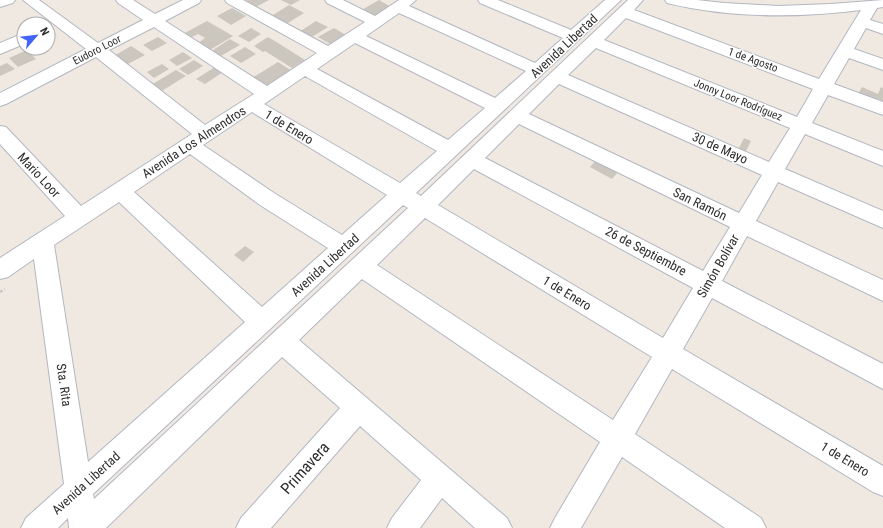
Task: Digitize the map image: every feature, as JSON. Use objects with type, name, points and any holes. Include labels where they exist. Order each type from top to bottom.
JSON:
[{"type":"street","points":[[0,3],[8,0]]},
{"type":"street","points":[[30,0],[46,16]]},
{"type":"street","name":"1 de Enero","points":[[123,0],[155,20],[259,99],[402,195],[883,482]]},
{"type":"street","name":"Eudoro Loor","points":[[0,100],[194,0]]},
{"type":"street","points":[[232,0],[329,53]]},
{"type":"street","points":[[332,0],[376,22]]},
{"type":"street","points":[[485,0],[574,36]]},
{"type":"street","name":"Avenida Libertad","points":[[36,528],[402,195],[574,36],[610,5],[636,0]]},
{"type":"street","points":[[672,0],[694,4],[736,4],[795,10],[872,10],[883,29]]},
{"type":"street","points":[[404,4],[537,70]]},
{"type":"street","name":"Avenida Los Almendros","points":[[0,270],[404,4]]},
{"type":"street","name":"Avenida Libertad","points":[[85,528],[423,208],[594,41],[610,5]]},
{"type":"street","name":"1 de Agosto","points":[[610,5],[883,109]]},
{"type":"street","name":"Simón Bolívar","points":[[564,528],[845,51],[872,10]]},
{"type":"street","points":[[56,25],[98,50],[197,140],[267,199],[344,247]]},
{"type":"street","points":[[354,36],[498,107]]},
{"type":"street","name":"Jonny Loor Rodríguez","points":[[594,41],[883,159]]},
{"type":"street","points":[[0,49],[16,42]]},
{"type":"street","points":[[845,51],[883,65]]},
{"type":"street","points":[[305,69],[451,150]]},
{"type":"street","name":"30 de Mayo","points":[[557,77],[883,220]]},
{"type":"street","name":"San Ramón","points":[[517,116],[883,291]]},
{"type":"street","name":"Mario Loor","points":[[0,132],[79,218]]},
{"type":"street","name":"26 de Septiembre","points":[[472,160],[883,376]]},
{"type":"street","points":[[120,191],[262,322]]},
{"type":"street","name":"Sta. Rita","points":[[43,242],[78,489],[85,528]]},
{"type":"street","points":[[361,266],[617,439],[752,528]]},
{"type":"street","points":[[282,341],[497,528]]},
{"type":"street","name":"Primavera","points":[[251,528],[359,407]]},
{"type":"street","points":[[402,528],[440,477]]},
{"type":"building","points":[[248,0],[269,0],[254,8],[243,2]]},
{"type":"building","points":[[281,0],[300,0],[291,5]]},
{"type":"building","points":[[379,0],[391,7],[373,18],[360,11]]},
{"type":"building","points":[[289,5],[304,13],[283,26],[268,18]]},
{"type":"building","points":[[232,8],[246,16],[231,25],[217,16]]},
{"type":"building","points":[[207,21],[233,36],[210,50],[198,43],[205,38],[198,34],[190,38],[183,34]]},
{"type":"building","points":[[316,21],[328,27],[307,40],[296,34]]},
{"type":"building","points":[[251,28],[261,34],[249,42],[238,36]]},
{"type":"building","points":[[334,28],[346,35],[330,44],[318,37]]},
{"type":"building","points":[[158,37],[167,43],[152,51],[143,45]]},
{"type":"building","points":[[268,37],[305,60],[292,68],[254,46]]},
{"type":"building","points":[[230,39],[240,45],[219,57],[210,52]]},
{"type":"building","points":[[131,46],[145,55],[126,65],[114,56]]},
{"type":"building","points":[[245,47],[256,54],[241,63],[230,56]]},
{"type":"building","points":[[183,52],[192,58],[177,66],[169,60]]},
{"type":"building","points":[[16,55],[33,56],[36,59],[18,67],[9,58]]},
{"type":"building","points":[[194,60],[203,66],[188,75],[179,69]]},
{"type":"building","points":[[278,62],[292,71],[267,87],[252,78]]},
{"type":"building","points":[[7,63],[15,69],[0,76],[0,66]]},
{"type":"building","points":[[162,64],[169,69],[154,78],[147,72]]},
{"type":"building","points":[[215,67],[223,72],[205,84],[196,79]]},
{"type":"building","points":[[176,70],[186,76],[160,92],[151,85]]},
{"type":"building","points":[[862,87],[878,94],[881,87],[883,88],[883,102],[878,99],[876,103],[857,96]]},
{"type":"building","points":[[744,138],[751,141],[744,155],[737,152]]},
{"type":"building","points":[[596,160],[618,172],[612,179],[590,167]]},
{"type":"building","points":[[245,246],[254,252],[243,262],[234,255]]}]
